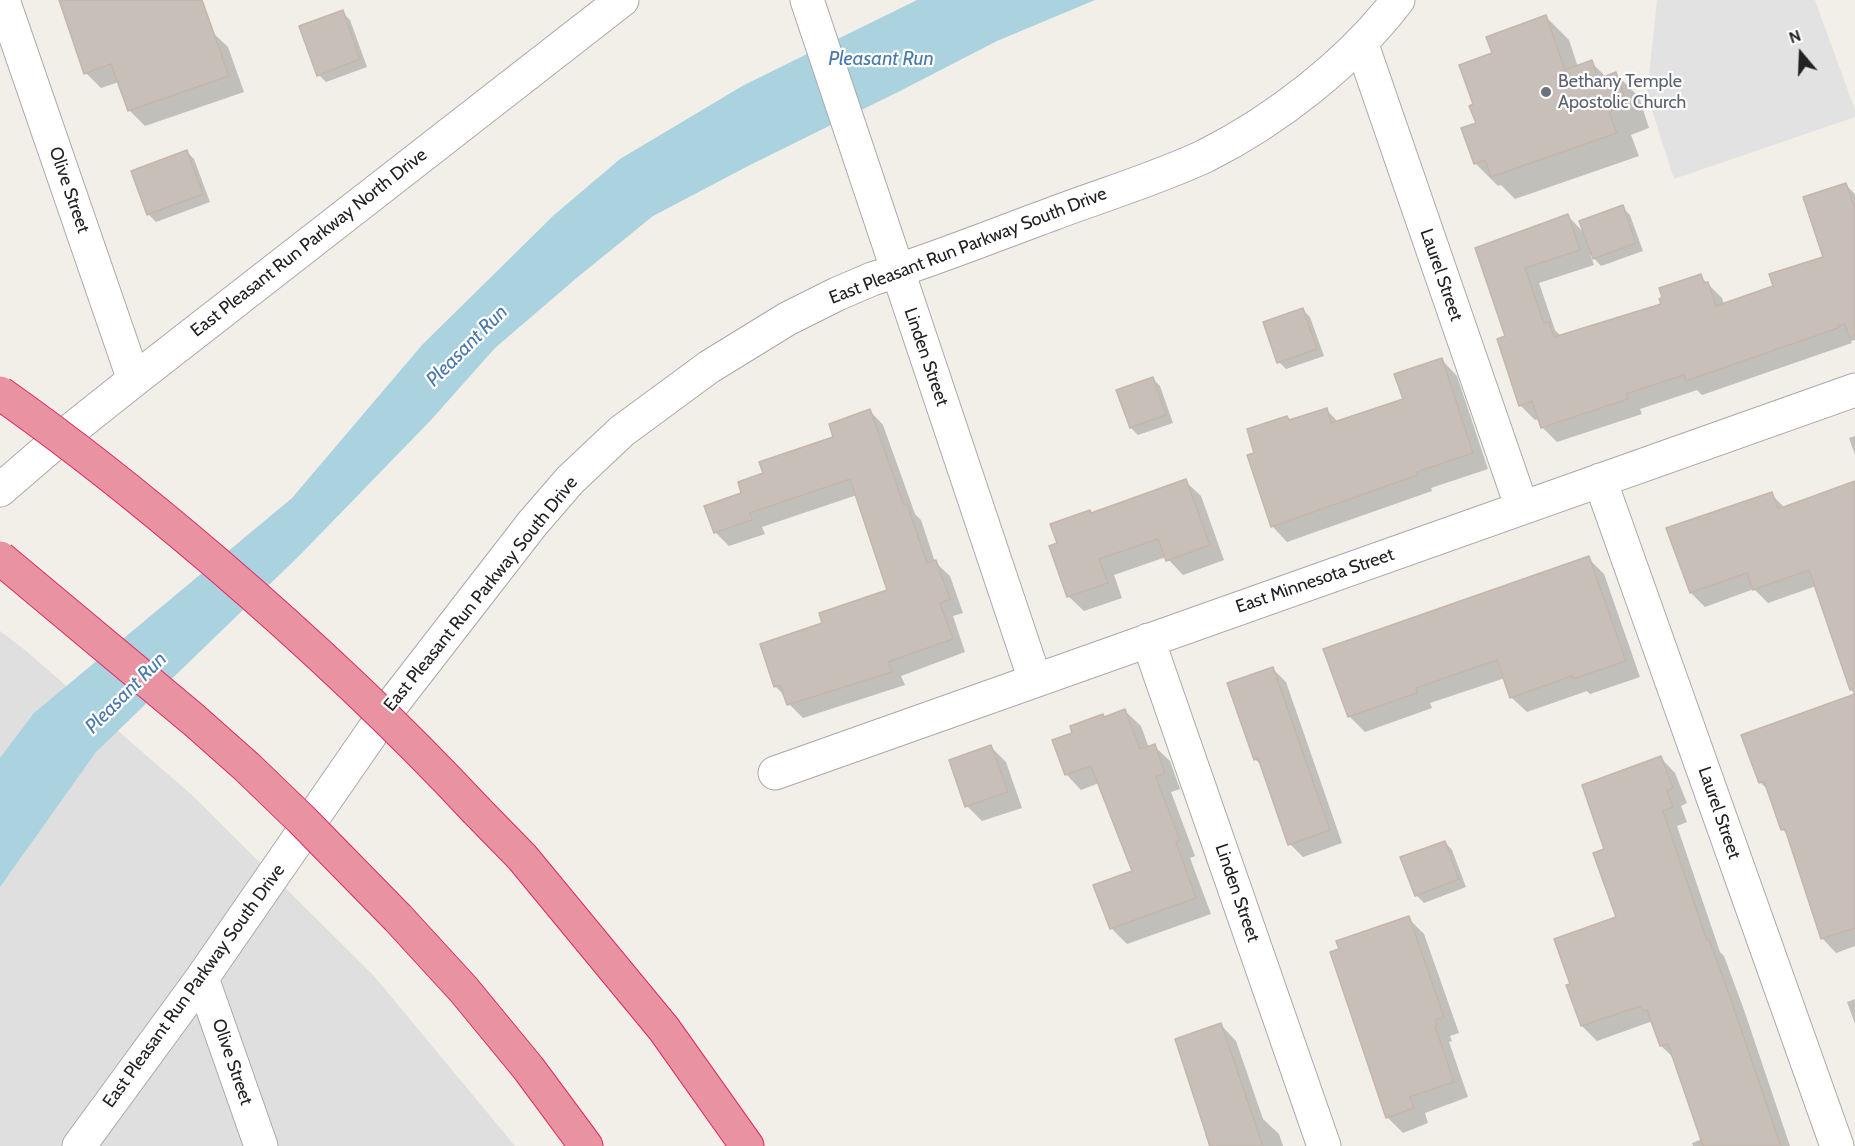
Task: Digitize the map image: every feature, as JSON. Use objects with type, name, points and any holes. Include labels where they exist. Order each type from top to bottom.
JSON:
[{"type":"highway","points":[[0,393],[33,416],[168,522],[298,634],[415,745],[522,857],[664,1029],[747,1146]]},
{"type":"highway","points":[[0,558],[185,712],[303,820],[464,990],[586,1146]]},
{"type":"street","name":"Olive Street","points":[[3,0],[134,380]]},
{"type":"street","name":"East Pleasant Run Parkway North Drive","points":[[0,490],[134,380],[622,0]]},
{"type":"street","name":"Linden Street","points":[[807,0],[1035,680]]},
{"type":"street","name":"East Pleasant Run Parkway South Drive","points":[[79,1146],[202,978],[384,715],[532,524],[582,468],[622,431],[649,409],[740,347],[828,298],[872,279],[1205,156],[1259,125],[1330,71],[1361,42],[1398,0]]},
{"type":"street","name":"Laurel Street","points":[[1361,42],[1522,508]]},
{"type":"street","name":"East Minnesota Street","points":[[775,773],[1855,390]]},
{"type":"street","name":"Laurel Street","points":[[1600,480],[1837,1146]]},
{"type":"street","name":"Linden Street","points":[[1148,640],[1324,1146]]},
{"type":"street","name":"Olive Street","points":[[202,978],[261,1146]]},
{"type":"shaded area","points":[[1657,0],[1815,0],[1855,110],[1855,117],[1674,179],[1647,95]]},
{"type":"shaded area","points":[[0,631],[25,650],[193,796],[374,976],[515,1146],[0,1146]]},
{"type":"water","name":"Pleasant Run","points":[[917,0],[1095,0],[997,41],[653,216],[495,348],[431,420],[300,555],[96,752],[0,887],[0,758],[34,713],[292,498],[422,345],[554,215],[620,159],[744,85]]},
{"type":"building","points":[[59,0],[202,0],[229,76],[128,111],[111,64],[84,74]]},
{"type":"building","points":[[343,10],[360,59],[317,76],[299,26]]},
{"type":"building","name":"Bethany Temple Apostolic Church","points":[[1546,15],[1565,70],[1592,60],[1598,79],[1616,72],[1627,105],[1609,112],[1617,133],[1491,177],[1485,160],[1474,164],[1461,128],[1476,123],[1469,106],[1473,104],[1459,65],[1492,53],[1486,37]]},
{"type":"building","points":[[187,150],[203,194],[147,215],[131,171]]},
{"type":"building","points":[[1846,183],[1855,209],[1855,336],[1849,337],[1845,324],[1838,326],[1838,328],[1686,381],[1684,375],[1626,394],[1628,399],[1541,428],[1532,401],[1519,406],[1497,339],[1505,336],[1475,248],[1568,214],[1580,250],[1525,268],[1544,323],[1549,322],[1554,337],[1661,304],[1659,299],[1662,297],[1659,288],[1701,274],[1704,283],[1708,282],[1716,306],[1773,286],[1769,274],[1823,257],[1803,197]]},
{"type":"building","points":[[1623,205],[1636,243],[1593,259],[1579,221]]},
{"type":"building","points":[[1303,308],[1317,349],[1277,363],[1263,322]]},
{"type":"building","points":[[1442,358],[1473,453],[1271,527],[1247,455],[1254,453],[1247,429],[1287,416],[1289,420],[1327,408],[1331,423],[1403,399],[1394,374]]},
{"type":"building","points":[[1153,377],[1166,415],[1130,428],[1116,390]]},
{"type":"building","points":[[870,409],[927,563],[936,560],[950,599],[940,603],[953,639],[888,662],[892,672],[787,705],[780,685],[774,687],[760,644],[822,623],[819,613],[887,590],[850,479],[750,513],[752,520],[714,533],[704,506],[741,493],[738,482],[763,473],[759,462],[833,437],[829,424]]},
{"type":"building","points":[[1186,479],[1210,545],[1166,561],[1158,539],[1099,559],[1108,583],[1067,597],[1049,546],[1057,543],[1050,524],[1090,510],[1091,513]]},
{"type":"building","points":[[1855,481],[1855,689],[1850,690],[1809,570],[1753,590],[1747,573],[1690,593],[1666,528],[1772,492],[1778,509]]},
{"type":"building","points":[[1589,556],[1626,661],[1573,679],[1572,676],[1510,698],[1497,660],[1416,688],[1417,693],[1348,717],[1323,649]]},
{"type":"building","points":[[1273,667],[1330,830],[1288,845],[1258,758],[1254,760],[1227,683]]},
{"type":"building","points":[[1855,694],[1855,928],[1821,939],[1785,829],[1781,830],[1764,781],[1759,783],[1741,735]]},
{"type":"building","points":[[1125,709],[1140,749],[1155,744],[1165,773],[1156,777],[1180,840],[1176,842],[1196,898],[1110,929],[1093,885],[1132,871],[1091,766],[1065,775],[1052,740],[1072,733],[1070,726]]},
{"type":"building","points":[[991,745],[1008,792],[965,807],[949,760]]},
{"type":"building","points":[[1661,756],[1673,788],[1667,791],[1673,807],[1663,811],[1781,1146],[1703,1146],[1668,1044],[1660,1046],[1647,1010],[1643,1011],[1641,1006],[1581,1026],[1566,985],[1570,984],[1554,939],[1616,917],[1593,853],[1604,849],[1582,785]]},
{"type":"building","points":[[1445,841],[1459,879],[1415,896],[1400,857]]},
{"type":"building","points":[[1409,916],[1444,1017],[1435,1020],[1437,1026],[1435,1026],[1454,1082],[1410,1097],[1414,1108],[1386,1118],[1330,952],[1339,949],[1336,941]]},
{"type":"building","points":[[1221,1023],[1263,1146],[1210,1146],[1175,1039]]},
{"type":"place","name":"Bethany Temple Apostolic Church","points":[[1546,92]]}]
